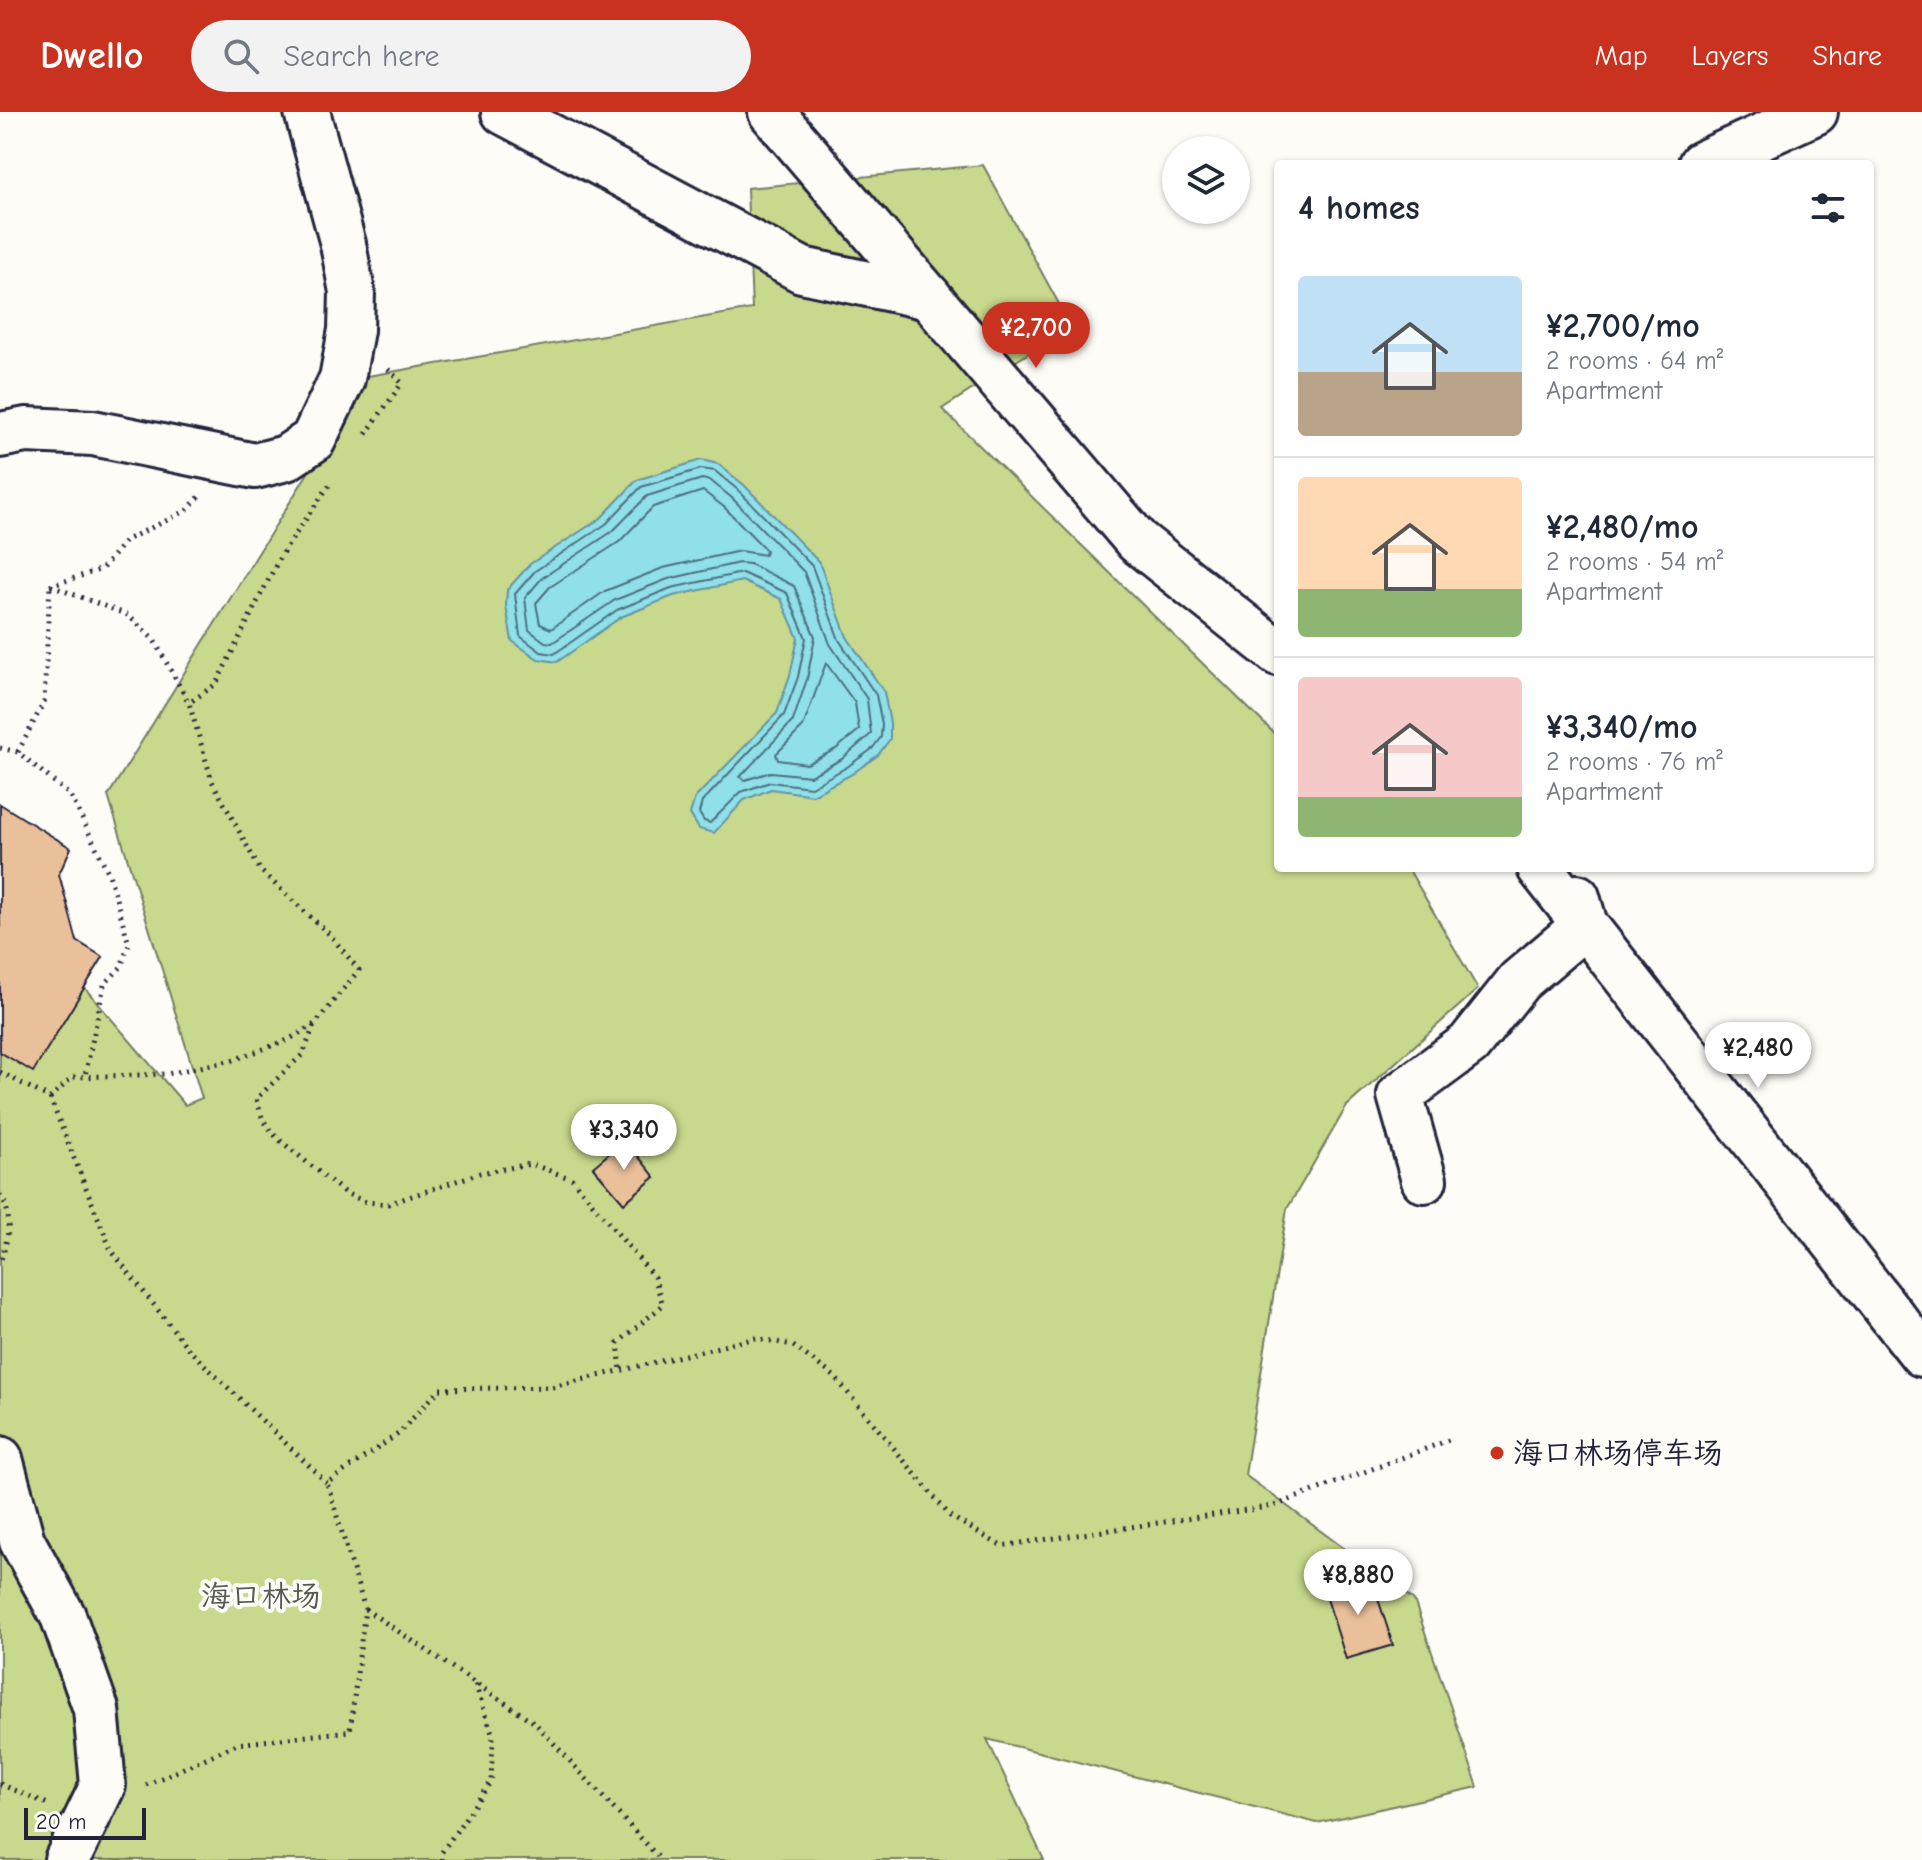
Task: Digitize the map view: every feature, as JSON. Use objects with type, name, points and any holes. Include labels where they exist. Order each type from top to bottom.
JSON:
[{"type":"street","points":[[0,435],[26,430],[93,433],[255,466],[286,458],[313,440],[342,379],[351,330],[352,292],[343,244],[307,112]]},
{"type":"street","points":[[504,112],[802,270],[929,297]]},
{"type":"street","points":[[771,112],[1137,541],[1274,650]]},
{"type":"street","points":[[1710,160],[1815,112]]},
{"type":"street","points":[[1543,872],[1922,1354]]},
{"type":"street","points":[[1569,872],[1585,925]]},
{"type":"street","points":[[1424,1180],[1400,1095],[1469,1044],[1519,981],[1585,925]]},
{"type":"street","points":[[0,1459],[22,1541],[63,1616],[96,1709],[103,1785],[67,1860]]},
{"type":"path","points":[[351,330],[402,383],[358,444]]},
{"type":"path","points":[[50,586],[102,569],[126,540],[186,511],[233,462]]},
{"type":"path","points":[[189,703],[216,684],[280,557],[341,468]]},
{"type":"path","points":[[50,586],[128,615],[154,640],[189,703],[212,781],[260,870],[329,934],[359,970],[315,1024],[303,1054],[256,1099],[263,1120],[277,1138],[345,1193],[366,1202],[388,1204],[480,1173],[531,1164],[572,1179],[654,1277],[663,1305],[618,1343],[621,1370]]},
{"type":"path","points":[[18,752],[44,702],[50,586]]},
{"type":"path","points":[[0,748],[18,752],[71,796],[109,874],[129,944],[121,967],[104,985],[85,1076]]},
{"type":"path","points":[[50,1098],[73,1077],[167,1074],[233,1060],[288,1040],[315,1024]]},
{"type":"path","points":[[0,1072],[50,1098],[111,1250],[190,1351],[327,1483],[365,1609],[350,1731],[237,1744],[76,1815],[0,1784]]},
{"type":"path","points":[[0,1195],[5,1202],[8,1225],[0,1262]]},
{"type":"path","points":[[327,1483],[398,1434],[440,1389],[552,1387],[756,1338],[792,1345],[834,1376],[950,1516],[1001,1546],[1274,1506],[1449,1440]]},
{"type":"path","points":[[365,1609],[535,1723],[661,1860]]},
{"type":"path","points":[[442,1860],[442,1852],[491,1781],[493,1736],[475,1682]]},
{"type":"green space","name":"海口林场","points":[[983,165],[1071,326],[942,409],[1274,733],[1274,872],[1410,872],[1478,989],[1347,1106],[1287,1209],[1245,1475],[1414,1600],[1478,1787],[1317,1823],[987,1739],[1044,1860],[0,1860],[0,889],[185,1105],[202,1098],[108,796],[368,376],[752,309],[747,188]]},
{"type":"water","points":[[701,460],[718,464],[744,485],[819,562],[847,637],[884,692],[890,723],[890,739],[878,755],[852,774],[813,795],[771,789],[744,800],[714,833],[699,829],[690,814],[695,798],[777,713],[790,675],[798,638],[781,599],[742,581],[673,596],[621,617],[557,662],[538,659],[512,641],[506,606],[507,590],[530,564],[601,518],[637,480]]},
{"type":"building","points":[[0,804],[71,848],[59,874],[77,941],[103,957],[33,1072],[0,1052]]},
{"type":"building","points":[[625,1140],[655,1177],[624,1203],[593,1167]]},
{"type":"building","points":[[1370,1574],[1393,1645],[1346,1659],[1324,1589]]},
{"type":"place","name":"海口林场停车场","points":[[1497,1453]]}]
